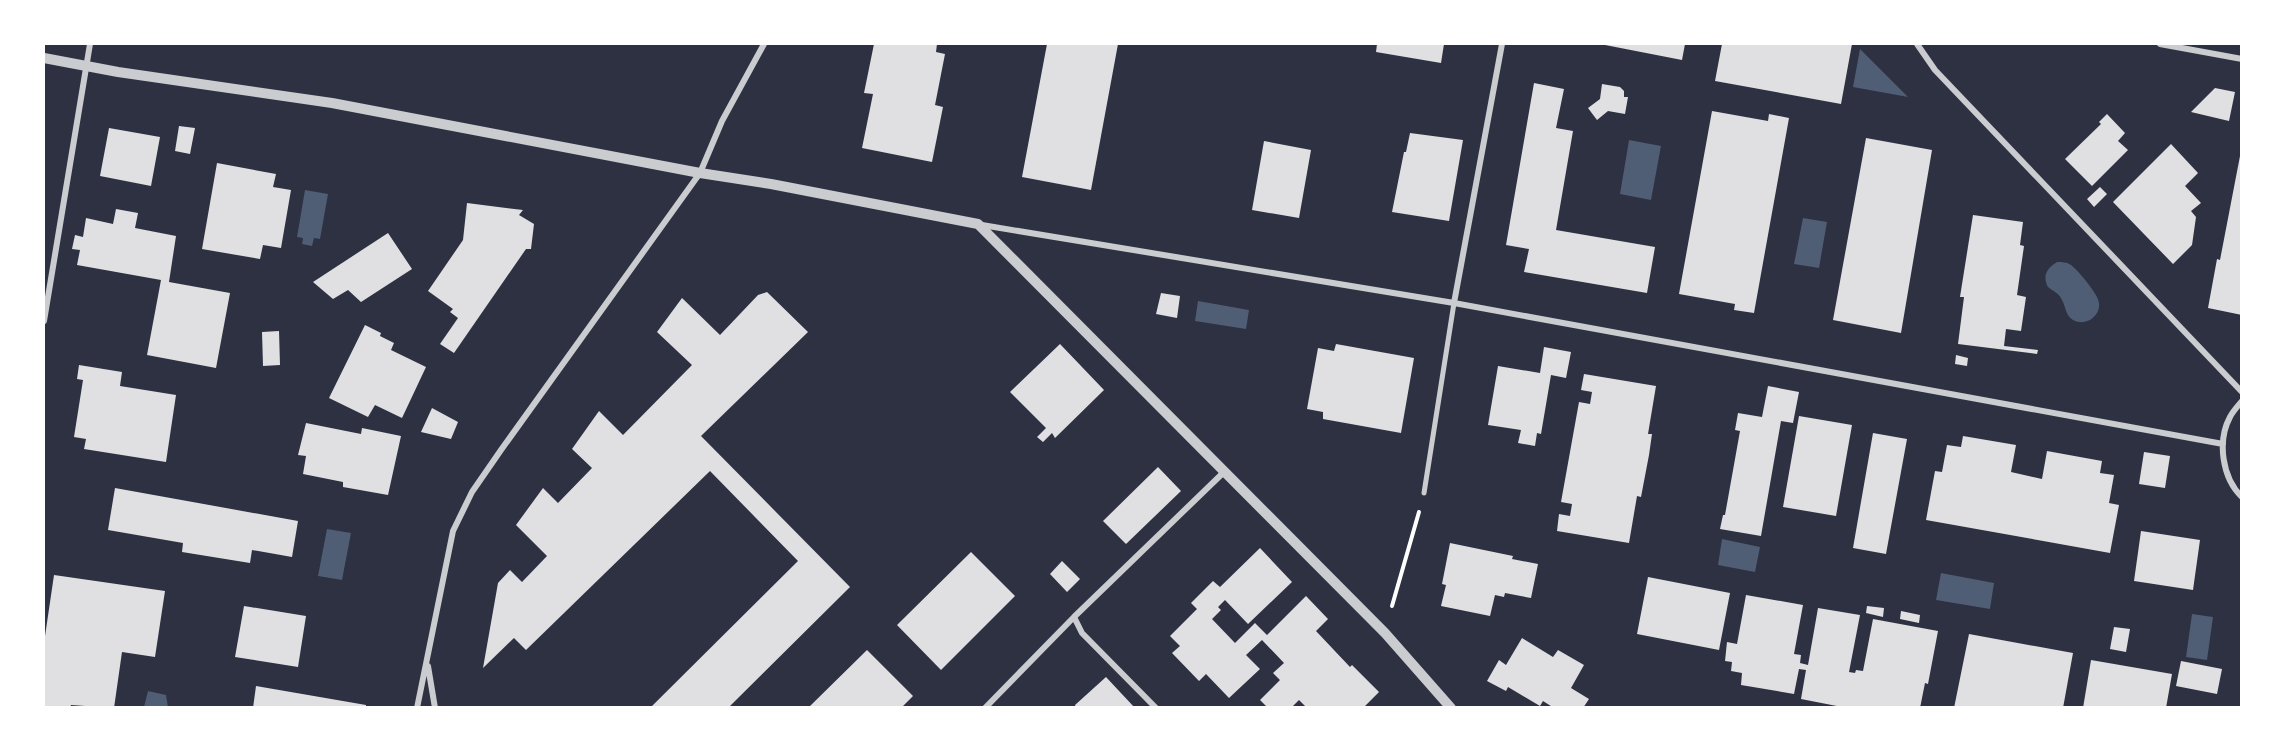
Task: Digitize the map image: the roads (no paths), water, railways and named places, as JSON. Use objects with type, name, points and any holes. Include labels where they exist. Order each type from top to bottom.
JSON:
[{"type":"street","points":[[44,321],[90,44]]},
{"type":"street","points":[[417,708],[453,531],[472,492],[700,173],[723,121],[764,44]]},
{"type":"street","points":[[1424,493],[1454,303],[1502,44]]},
{"type":"street","points":[[1917,44],[1943,79],[2241,392]]},
{"type":"street","points":[[2160,44],[2241,59]]},
{"type":"street","points":[[44,58],[332,103],[978,224],[1454,303],[2223,444]]},
{"type":"street","points":[[978,224],[1385,633],[1452,708]]},
{"type":"street","points":[[2241,401],[2229,418],[2223,444],[2225,469],[2236,492],[2241,497]]},
{"type":"street","points":[[984,708],[1224,472]]},
{"type":"street","points":[[1074,617],[1082,633],[1156,708]]},
{"type":"street","points":[[427,662],[435,708]]},
{"type":"water","points":[[1860,49],[1908,97],[1853,87]]},
{"type":"water","points":[[1629,140],[1661,146],[1651,200],[1620,194]]},
{"type":"water","points":[[305,190],[328,194],[320,239],[314,238],[312,246],[302,244],[303,238],[297,237]]},
{"type":"water","points":[[1803,218],[1827,222],[1819,268],[1794,264]]},
{"type":"water","points":[[2057,262],[2071,265],[2095,294],[2099,308],[2092,319],[2078,322],[2070,318],[2060,296],[2048,287],[2045,279],[2046,273]]},
{"type":"water","points":[[1198,301],[1249,310],[1246,329],[1195,321]]},
{"type":"water","points":[[327,529],[351,533],[342,580],[318,576]]},
{"type":"water","points":[[1722,539],[1760,547],[1755,572],[1718,565]]},
{"type":"water","points":[[1941,573],[1994,583],[1990,609],[1936,600]]},
{"type":"water","points":[[2192,614],[2213,617],[2207,660],[2186,657]]},
{"type":"water","points":[[148,691],[166,695],[168,707],[144,707]]}]
